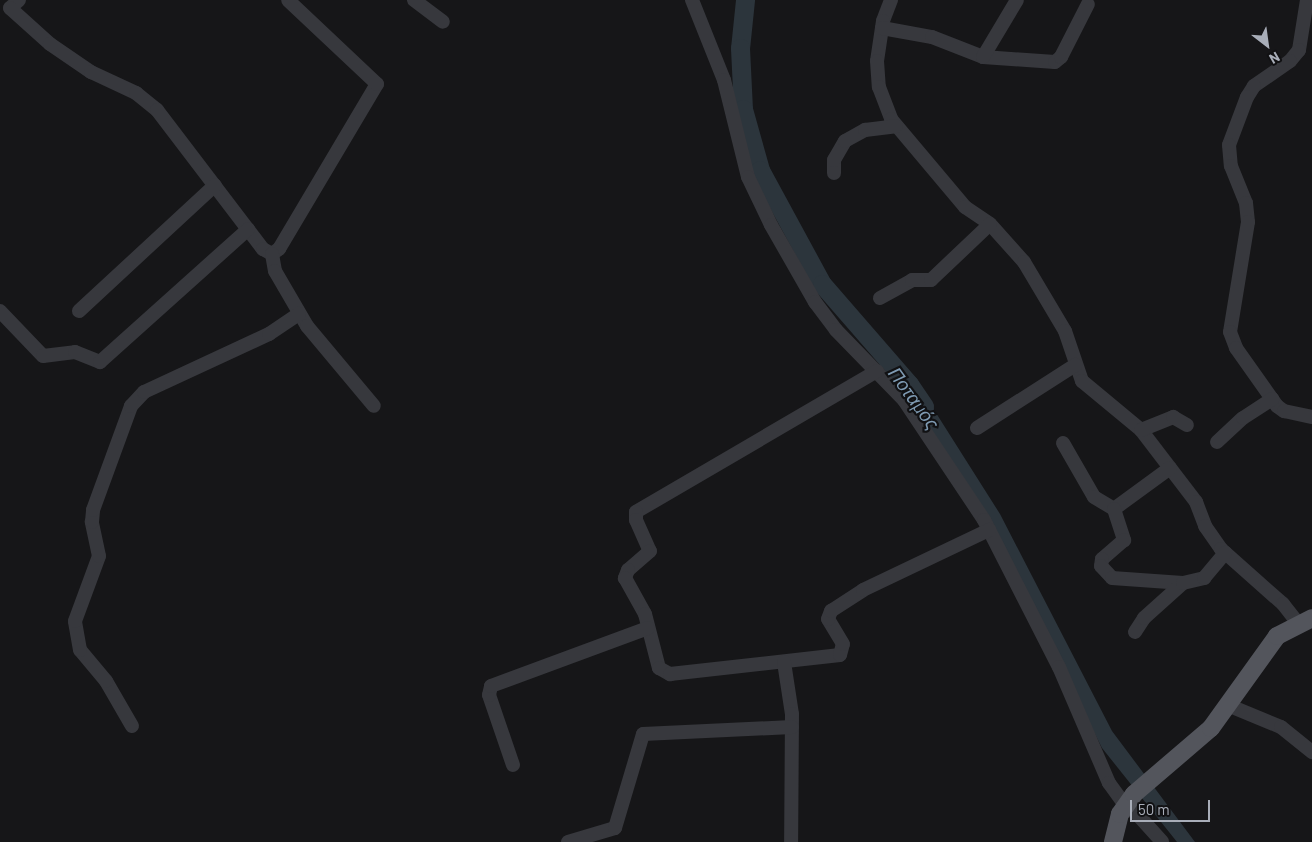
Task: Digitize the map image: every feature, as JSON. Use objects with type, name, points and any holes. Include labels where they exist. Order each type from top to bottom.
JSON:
[{"type":"main road","points":[[1113,842],[1130,800],[1211,728],[1230,706],[1270,644],[1305,620]]},
{"type":"street","points":[[272,254],[279,249],[377,84],[288,0]]},
{"type":"street","points":[[414,0],[442,22]]},
{"type":"street","points":[[692,0],[724,80],[748,177],[771,225],[815,302],[836,330],[904,400],[989,530],[1058,667],[1110,783],[1130,800],[1138,815],[1162,842]]},
{"type":"street","points":[[891,0],[882,28],[877,60],[880,87],[896,126],[947,181],[965,207],[990,224],[1024,262],[1065,331],[1082,381],[1141,430],[1200,509],[1205,526],[1225,552],[1283,604],[1305,620]]},
{"type":"street","points":[[983,57],[1017,0]]},
{"type":"street","points":[[1307,0],[1299,50],[1290,61],[1254,86],[1247,97],[1229,145],[1231,166],[1246,203],[1248,222],[1230,332],[1236,348],[1272,399],[1284,411],[1312,417]]},
{"type":"street","points":[[10,4],[50,44],[91,72],[148,102],[265,252],[272,254]]},
{"type":"street","points":[[882,28],[932,37],[983,57],[1057,61],[1088,4]]},
{"type":"street","points":[[834,173],[834,160],[845,141],[865,130],[896,126]]},
{"type":"street","points":[[79,311],[215,186]]},
{"type":"street","points":[[880,298],[913,279],[930,280],[990,224]]},
{"type":"street","points":[[0,311],[43,356],[75,352],[100,362],[248,229]]},
{"type":"street","points":[[272,254],[273,267],[299,314],[374,406]]},
{"type":"street","points":[[132,726],[106,681],[80,650],[75,621],[99,556],[92,522],[93,510],[131,406],[144,392],[269,334],[299,314]]},
{"type":"street","points":[[977,428],[1075,365]]},
{"type":"street","points":[[877,371],[636,512],[636,520],[650,551],[628,570],[625,578],[640,602],[658,666],[667,673],[840,655],[843,644],[828,619],[831,611],[863,590],[989,530]]},
{"type":"street","points":[[1217,442],[1243,418],[1272,399]]},
{"type":"street","points":[[1141,430],[1173,416],[1188,425]]},
{"type":"street","points":[[1064,443],[1094,497],[1114,509],[1124,540],[1102,558],[1101,566],[1105,573],[1115,579],[1183,583],[1204,578],[1225,552]]},
{"type":"street","points":[[1114,509],[1170,468]]},
{"type":"street","points":[[1135,632],[1144,618],[1183,583]]},
{"type":"street","points":[[513,765],[489,695],[491,686],[648,628]]},
{"type":"street","points":[[784,662],[792,727],[791,842]]},
{"type":"street","points":[[1230,706],[1281,727],[1312,752]]},
{"type":"street","points":[[568,842],[614,828],[640,739],[646,733],[792,727]]},
{"type":"water","points":[[917,383],[1000,514],[1112,731],[1195,842],[1177,842],[1102,748],[993,531],[910,396],[909,384]]},
{"type":"waterway","name":"Ποταμός","points":[[745,0],[740,48],[743,109],[760,170],[822,284],[909,384],[924,406]]}]
